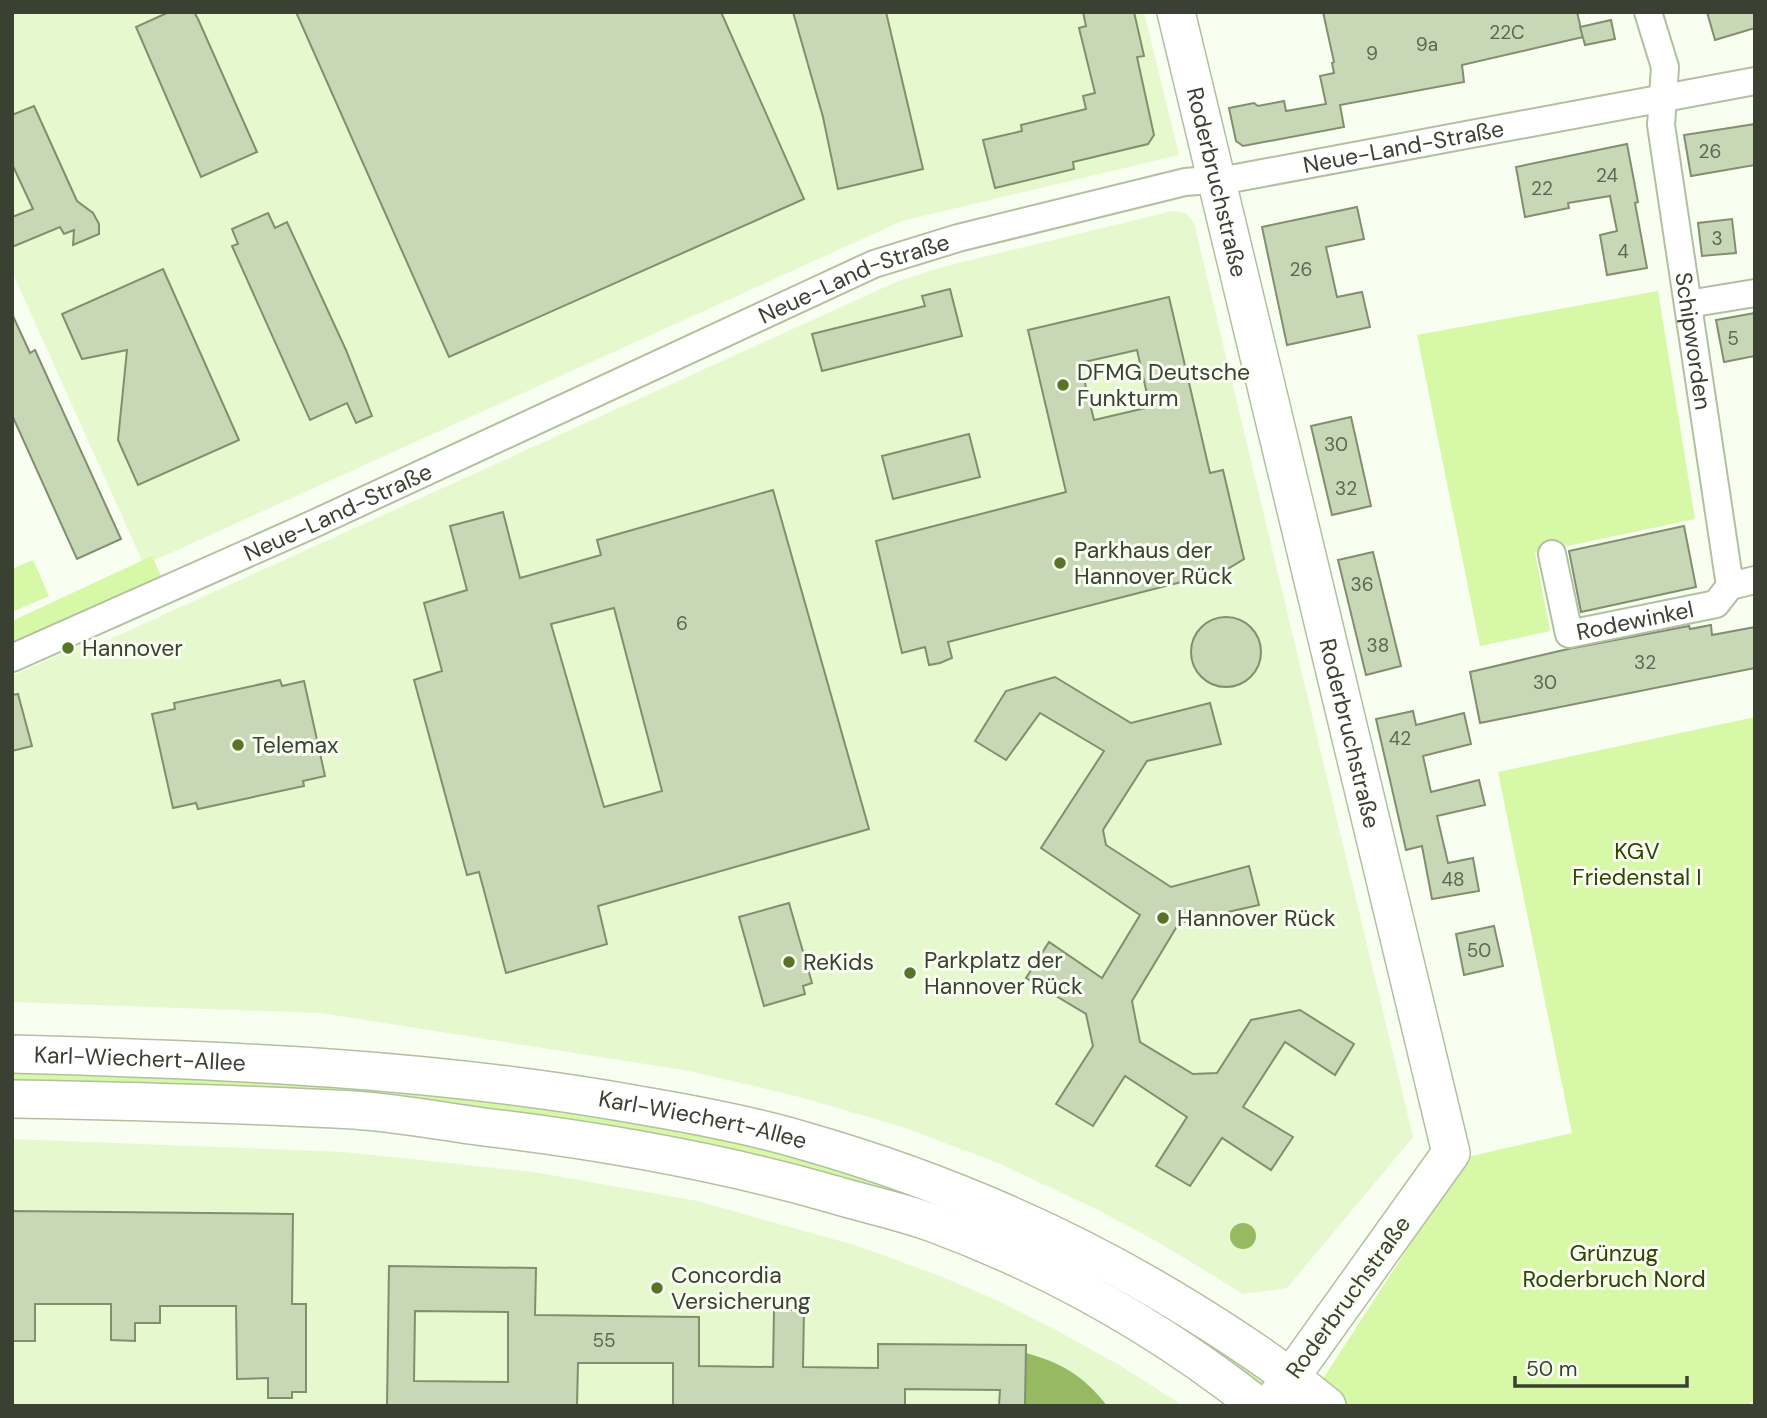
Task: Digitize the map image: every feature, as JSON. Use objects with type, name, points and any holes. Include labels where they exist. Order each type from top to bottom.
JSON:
[{"type":"main road","name":"Roderbruchstraße","points":[[1176,12],[1451,1153],[1279,1392]]},
{"type":"main road","name":"Karl-Wiechert-Allee","points":[[12,1054],[220,1060],[366,1070],[566,1091],[690,1114],[800,1139],[939,1185],[1043,1229],[1108,1261],[1234,1337],[1279,1392],[1327,1406]]},
{"type":"main road","name":"Karl-Wiechert-Allee","points":[[12,1099],[356,1110],[595,1141],[693,1159],[783,1180],[931,1223],[1027,1264],[1118,1310],[1212,1370],[1258,1406]]},
{"type":"street","name":"Schipworden","points":[[1648,12],[1665,66],[1661,125],[1688,304],[1742,583]]},
{"type":"street","name":"Neue-Land-Straße","points":[[12,658],[321,520],[874,264],[958,238],[1185,182],[1236,178],[1755,81]]},
{"type":"street","points":[[1688,304],[1755,293]]},
{"type":"street","name":"Rodewinkel","points":[[1552,554],[1569,634],[1716,604],[1742,583]]},
{"type":"shaded area","points":[[12,12],[1144,12],[1179,155],[902,221],[144,565],[12,276]]},
{"type":"shaded area","points":[[1173,211],[1186,213],[1194,223],[1413,1137],[1287,1288],[1243,1294],[1158,1242],[1098,1210],[998,1163],[900,1126],[796,1096],[690,1071],[321,1013],[12,1002],[12,676],[87,642],[95,646],[896,282],[942,267]]},
{"type":"shaded area","name":"Concordia Versicherung","points":[[12,1139],[344,1152],[533,1172],[697,1201],[858,1246],[937,1275],[999,1301],[1058,1331],[1179,1403],[1177,1406],[12,1406]]},
{"type":"shaded area","points":[[1243,1223],[1252,1227],[1256,1236],[1252,1245],[1243,1249],[1234,1245],[1230,1236],[1234,1227]]},
{"type":"shaded area","points":[[1026,1353],[1051,1361],[1071,1372],[1090,1386],[1107,1406],[1025,1406]]},
{"type":"green space","points":[[1658,291],[1695,519],[1535,553],[1550,631],[1480,646],[1417,335]]},
{"type":"green space","points":[[152,556],[161,576],[12,643],[12,621]]},
{"type":"green space","points":[[33,560],[49,596],[12,612],[12,569]]},
{"type":"green space","points":[[1755,717],[1755,1401],[1744,1406],[1258,1406],[1027,1264],[595,1141],[12,1099],[12,1054],[566,1092],[939,1185],[1313,1394],[1467,1157],[1572,1133],[1498,772]]},
{"type":"building","points":[[169,12],[194,12],[257,152],[201,177],[136,27]]},
{"type":"building","points":[[296,12],[721,12],[804,199],[449,357]]},
{"type":"building","points":[[793,12],[886,12],[923,169],[838,189],[823,117]]},
{"type":"building","points":[[1083,12],[1134,12],[1144,56],[1137,57],[1154,135],[1148,144],[1073,162],[1074,169],[995,188],[983,140],[1022,131],[1021,125],[1086,109],[1083,96],[1095,93],[1079,28],[1086,26]]},
{"type":"building","points":[[1323,12],[1577,12],[1583,37],[1462,65],[1464,82],[1340,105],[1344,127],[1243,146],[1236,141],[1229,108],[1284,101],[1286,111],[1326,104],[1320,76],[1334,73],[1334,62]]},
{"type":"building","points":[[1707,12],[1755,12],[1755,28],[1715,40]]},
{"type":"building","points":[[1611,20],[1615,39],[1585,45],[1580,27]]},
{"type":"building","points":[[34,106],[77,201],[93,213],[99,224],[99,234],[73,245],[74,230],[64,234],[60,227],[12,247],[12,217],[33,209],[12,164],[12,115]]},
{"type":"building","points":[[1755,124],[1755,165],[1691,176],[1684,135]]},
{"type":"building","points":[[1627,144],[1647,268],[1607,275],[1600,235],[1617,231],[1610,196],[1568,203],[1569,208],[1525,217],[1516,167]]},
{"type":"building","points":[[1357,207],[1364,239],[1326,247],[1337,297],[1362,292],[1370,327],[1287,345],[1262,227]]},
{"type":"building","points":[[268,213],[275,228],[287,222],[346,350],[372,416],[356,423],[347,403],[310,420],[232,246],[238,244],[232,229]]},
{"type":"building","points":[[1732,219],[1736,253],[1702,256],[1698,223]]},
{"type":"building","points":[[163,269],[239,440],[138,485],[118,440],[127,350],[82,359],[62,314]]},
{"type":"building","points":[[950,289],[962,336],[822,371],[812,334],[925,306],[922,296]]},
{"type":"building","name":"Parkhaus der Hannover Rück","points":[[1169,297],[1210,473],[1223,470],[1244,559],[1224,571],[948,642],[952,658],[929,665],[925,647],[902,653],[876,541],[1066,492],[1028,330]],"holes":[[[1137,350],[1150,407],[1094,420],[1080,363]]]},
{"type":"building","points":[[1755,313],[1755,356],[1724,362],[1716,320]]},
{"type":"building","points":[[12,314],[30,353],[35,350],[121,539],[77,559],[12,415]]},
{"type":"building","points":[[1351,417],[1371,506],[1332,515],[1311,426]]},
{"type":"building","points":[[969,434],[980,477],[893,499],[882,456]]},
{"type":"building","points":[[773,490],[869,829],[598,906],[607,944],[506,973],[479,872],[467,875],[414,680],[442,671],[424,603],[467,590],[450,526],[503,512],[520,578],[601,555],[597,540]],"holes":[[[614,608],[662,791],[604,807],[551,624]]]},
{"type":"building","points":[[1684,526],[1696,587],[1581,612],[1569,551]]},
{"type":"building","points":[[1373,552],[1401,666],[1366,675],[1338,560]]},
{"type":"building","points":[[1226,617],[1251,627],[1261,652],[1251,677],[1226,687],[1201,677],[1191,652],[1201,627]]},
{"type":"building","points":[[1711,625],[1712,635],[1755,627],[1755,668],[1480,723],[1470,672],[1568,649],[1689,626],[1690,629]]},
{"type":"building","points":[[1055,677],[1131,723],[1210,703],[1221,744],[1147,761],[1103,830],[1106,845],[1171,887],[1249,866],[1259,905],[1179,923],[1132,1001],[1140,1042],[1193,1074],[1217,1073],[1251,1020],[1300,1010],[1354,1044],[1335,1075],[1285,1042],[1243,1107],[1293,1137],[1271,1170],[1222,1138],[1190,1186],[1156,1166],[1187,1117],[1125,1076],[1093,1126],[1056,1104],[1093,1046],[1086,1014],[1026,978],[1049,942],[1102,978],[1140,915],[1041,848],[1104,751],[1040,713],[1006,760],[975,741],[1006,691]]},
{"type":"building","name":"Telemax","points":[[280,680],[282,686],[304,681],[325,776],[303,781],[304,786],[198,809],[196,803],[173,808],[152,714],[175,709],[174,703]]},
{"type":"building","points":[[18,694],[32,746],[12,751],[12,695]]},
{"type":"building","points":[[1413,711],[1416,725],[1464,713],[1471,744],[1423,756],[1431,792],[1479,780],[1485,805],[1437,816],[1448,863],[1473,858],[1479,891],[1432,899],[1422,846],[1406,850],[1376,719]]},
{"type":"building","points":[[789,903],[812,983],[803,986],[805,994],[764,1006],[739,917]]},
{"type":"building","points":[[1494,926],[1503,966],[1464,975],[1456,934]]},
{"type":"building","points":[[12,1211],[293,1214],[292,1304],[306,1304],[306,1392],[292,1392],[292,1398],[268,1398],[268,1378],[237,1379],[236,1306],[160,1306],[160,1323],[135,1323],[135,1341],[111,1340],[111,1304],[35,1304],[35,1341],[12,1341]]},
{"type":"building","points":[[389,1266],[536,1268],[535,1315],[699,1317],[699,1366],[773,1367],[774,1310],[804,1310],[803,1367],[878,1368],[878,1344],[1026,1345],[1025,1406],[999,1406],[1000,1390],[905,1389],[905,1406],[673,1406],[673,1363],[578,1363],[577,1406],[387,1406]],"holes":[[[415,1311],[508,1312],[508,1382],[414,1381]]]},
{"type":"place","name":"DFMG Deutsche Funkturm","points":[[1063,385]]},
{"type":"place","name":"Parkhaus der Hannover Rück","points":[[1060,563]]},
{"type":"place","name":"Hannover","points":[[68,648]]},
{"type":"place","name":"Telemax","points":[[238,745]]},
{"type":"place","name":"Hannover Rück","points":[[1163,918]]},
{"type":"place","name":"ReKids","points":[[789,962]]},
{"type":"place","name":"Parkplatz der Hannover Rück","points":[[910,973]]},
{"type":"place","name":"Concordia Versicherung","points":[[657,1288]]},
{"type":"park label","name":"KGV Friedenstal I","points":[[1637,864]]},
{"type":"park label","name":"Grünzug Roderbruch Nord","points":[[1614,1266]]}]
